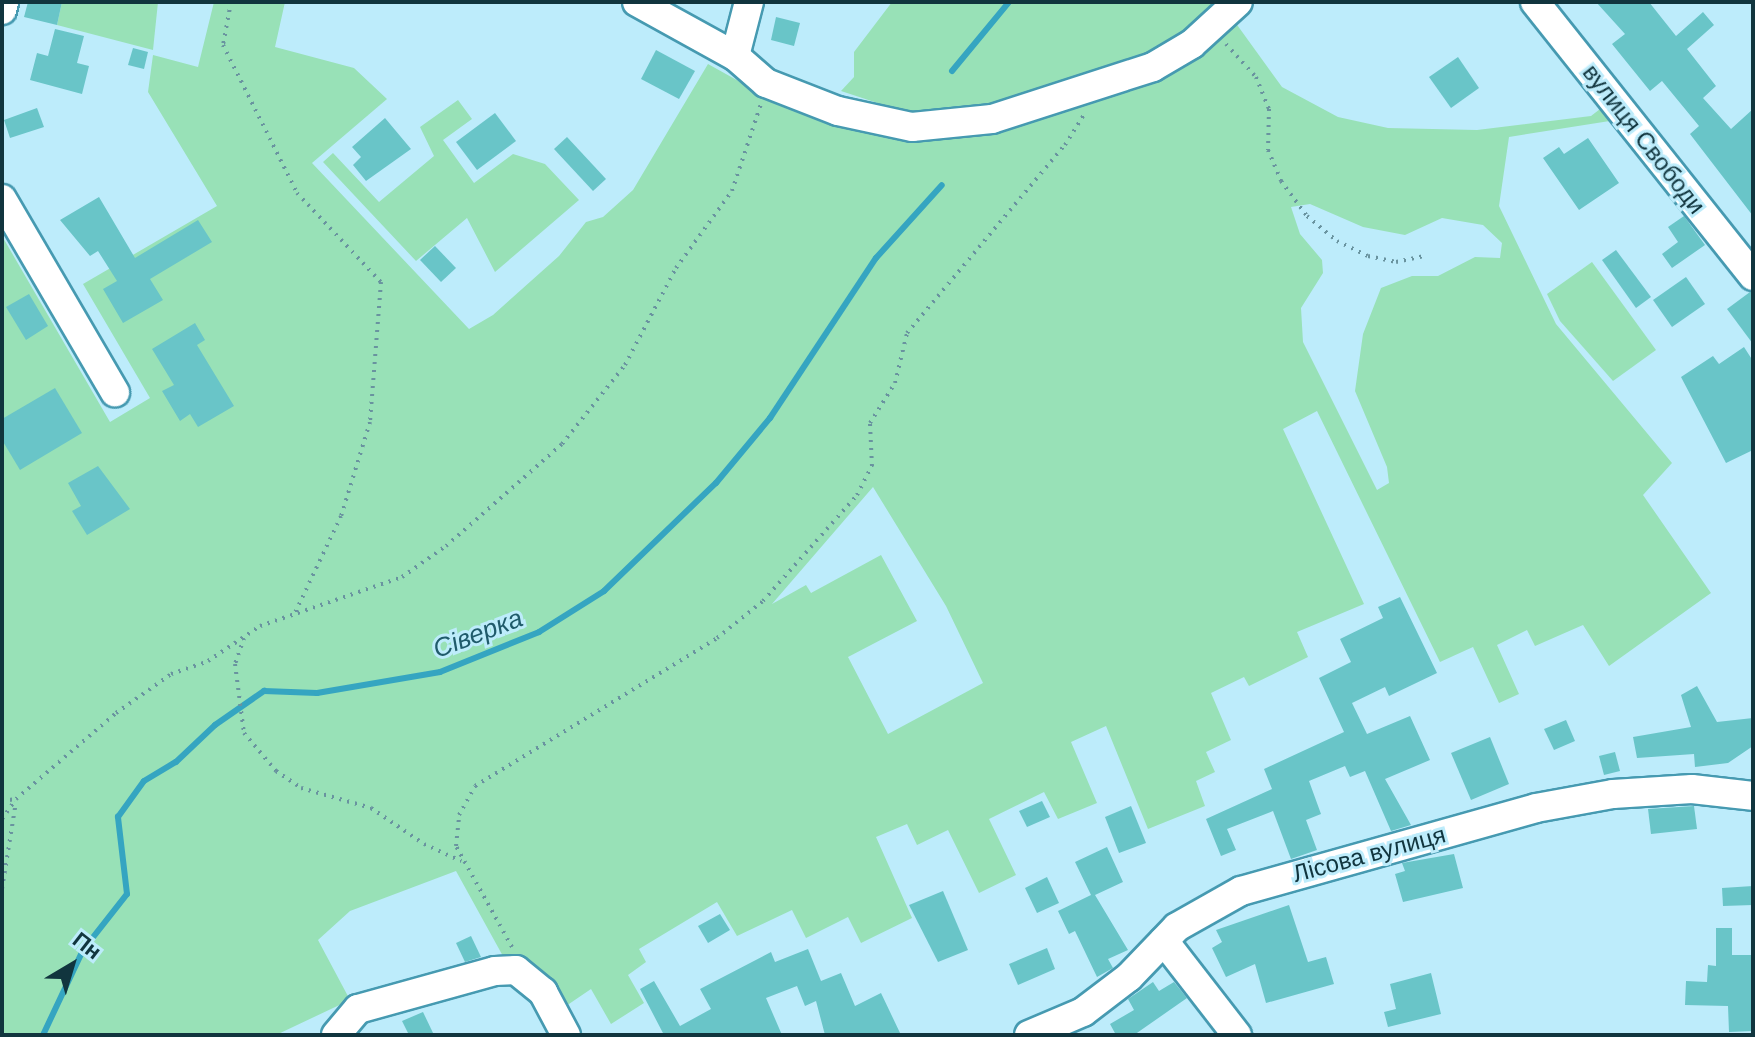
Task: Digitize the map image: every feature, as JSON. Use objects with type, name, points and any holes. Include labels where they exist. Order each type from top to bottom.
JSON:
[{"type":"street","points":[[2,10],[4,2]]},
{"type":"street","points":[[637,2],[735,56],[766,83],[838,111],[912,127],[992,119],[1153,67],[1209,28],[1238,2]]},
{"type":"street","points":[[735,56],[749,2]]},
{"type":"street","name":"вулиця Свободи","points":[[1535,2],[1753,276]]},
{"type":"street","points":[[2,199],[115,392]]},
{"type":"street","name":"Лісова вулиця","points":[[1029,1035],[1083,1012],[1200,911],[1241,891],[1536,808],[1613,794],[1692,789],[1753,796]]},
{"type":"street","points":[[1164,941],[1237,1035]]},
{"type":"street","points":[[336,1035],[358,1009],[495,971],[528,975],[566,1035]]},
{"type":"path","points":[[231,2],[223,45],[297,193],[381,282],[370,422],[341,516],[294,615]]},
{"type":"path","points":[[1209,28],[1256,77],[1269,109],[1268,150],[1281,181],[1307,216],[1337,241],[1368,256],[1396,262],[1425,256]]},
{"type":"path","points":[[2,819],[16,799],[116,713],[171,674],[208,661],[245,636],[294,615],[402,577],[446,546],[562,444],[625,365],[676,268],[732,191],[766,83]]},
{"type":"path","points":[[528,975],[456,846],[459,815],[475,786],[717,638],[763,601],[857,495],[872,466],[870,423],[895,383],[907,333],[1065,145],[1086,113],[1087,89]]},
{"type":"path","points":[[245,636],[235,664],[244,733],[276,771],[301,788],[371,808],[424,844],[464,862]]},
{"type":"path","points":[[2,801],[16,799]]},
{"type":"path","points":[[2,889],[16,799]]},
{"type":"green space","points":[[62,2],[158,2],[153,50],[57,25]]},
{"type":"green space","points":[[214,2],[285,2],[275,47],[354,68],[387,99],[312,163],[469,329],[493,315],[559,256],[586,222],[603,217],[633,190],[708,64],[767,97],[993,126],[1235,22],[1282,87],[1338,117],[1388,128],[1477,130],[1591,116],[1604,106],[1616,120],[1509,137],[1499,206],[1556,324],[1672,463],[1643,495],[1711,593],[1609,666],[1583,625],[1535,646],[1527,630],[1497,645],[1519,694],[1499,703],[1473,647],[1440,662],[1317,411],[1283,429],[1364,604],[1297,632],[1308,657],[1249,686],[1244,677],[1211,693],[1231,740],[1206,752],[1215,772],[1196,781],[1205,806],[1148,829],[1106,726],[1071,742],[1097,803],[1058,819],[1044,792],[989,819],[1016,875],[979,893],[948,830],[917,845],[907,824],[876,837],[912,918],[861,943],[848,917],[806,938],[792,910],[737,936],[717,902],[639,949],[646,962],[628,975],[644,1003],[611,1024],[591,989],[566,1006],[552,980],[544,983],[504,958],[456,871],[350,911],[318,940],[350,1000],[276,1035],[2,1035],[2,236],[110,422],[150,398],[83,284],[217,206],[148,92],[153,55],[198,67]],"holes":[[[1310,204],[1363,227],[1405,235],[1442,218],[1483,225],[1502,243],[1500,258],[1475,257],[1438,276],[1412,276],[1381,288],[1363,334],[1355,391],[1387,467],[1389,483],[1377,490],[1303,342],[1301,308],[1323,273],[1322,260],[1300,234],[1291,207]],[[873,487],[946,606],[983,683],[888,734],[848,657],[917,621],[881,555],[811,593],[806,585],[772,604]]]},
{"type":"green space","points":[[892,2],[1225,2],[1204,22],[1150,57],[989,106],[914,115],[841,91],[854,77],[854,52]]},
{"type":"green space","points":[[458,100],[472,119],[443,140],[474,183],[513,154],[545,164],[579,200],[495,272],[467,218],[416,261],[323,162],[333,153],[379,202],[434,156],[420,127]]},
{"type":"green space","points":[[1592,262],[1656,350],[1613,381],[1560,321],[1547,294]]},
{"type":"building","points":[[28,2],[62,2],[57,25],[24,17]]},
{"type":"building","points":[[1596,2],[1649,2],[1676,36],[1703,12],[1714,25],[1687,49],[1716,86],[1703,98],[1731,129],[1753,109],[1753,216],[1690,134],[1699,126],[1662,81],[1650,91],[1612,44],[1625,34]]},
{"type":"building","points":[[776,17],[800,23],[794,46],[771,40]]},
{"type":"building","points":[[55,29],[84,36],[77,63],[89,66],[82,94],[30,80],[37,53],[48,56]]},
{"type":"building","points":[[133,48],[148,52],[144,69],[128,65]]},
{"type":"building","points":[[656,50],[695,71],[679,99],[641,79]]},
{"type":"building","points":[[1458,57],[1479,88],[1451,108],[1429,77]]},
{"type":"building","points":[[37,108],[44,127],[10,138],[4,120]]},
{"type":"building","points":[[495,113],[516,141],[477,170],[456,142]]},
{"type":"building","points":[[385,118],[411,149],[366,181],[353,165],[361,157],[352,147]]},
{"type":"building","points":[[567,137],[606,179],[593,191],[554,149]]},
{"type":"building","points":[[1588,138],[1619,183],[1579,210],[1543,158],[1559,147],[1564,154]]},
{"type":"building","points":[[99,197],[135,258],[198,220],[212,242],[150,279],[163,300],[123,323],[103,289],[117,281],[98,251],[90,256],[60,220]]},
{"type":"building","points":[[1684,216],[1705,245],[1672,268],[1662,254],[1678,242],[1668,227]]},
{"type":"building","points":[[435,246],[456,268],[441,282],[420,260]]},
{"type":"building","points":[[1616,250],[1651,297],[1636,308],[1602,260]]},
{"type":"building","points":[[1686,277],[1705,304],[1672,327],[1653,300]]},
{"type":"building","points":[[1750,292],[1753,293],[1753,344],[1727,309]]},
{"type":"building","points":[[29,294],[48,326],[26,340],[6,307]]},
{"type":"building","points":[[195,323],[205,340],[197,345],[234,406],[198,427],[190,414],[180,421],[162,391],[174,385],[152,349]]},
{"type":"building","points":[[1744,347],[1753,361],[1753,450],[1726,463],[1681,377],[1713,356],[1719,364]]},
{"type":"building","points":[[55,388],[82,433],[20,470],[2,440],[2,419]]},
{"type":"building","points":[[98,466],[130,509],[87,535],[72,511],[81,506],[68,483]]},
{"type":"building","points":[[1400,597],[1437,673],[1389,696],[1385,687],[1352,703],[1367,734],[1410,716],[1430,760],[1385,779],[1411,825],[1391,831],[1365,771],[1350,777],[1345,766],[1309,781],[1321,814],[1306,820],[1317,850],[1291,859],[1273,811],[1227,829],[1236,850],[1221,856],[1206,819],[1272,789],[1264,769],[1344,732],[1319,678],[1351,662],[1340,639],[1383,618],[1378,607]]},
{"type":"building","points":[[1697,686],[1717,722],[1753,718],[1753,746],[1728,763],[1695,767],[1694,754],[1637,758],[1633,737],[1691,727],[1681,695]]},
{"type":"building","points":[[1566,720],[1575,741],[1554,750],[1544,729]]},
{"type":"building","points":[[1490,737],[1509,784],[1471,800],[1451,753]]},
{"type":"building","points":[[1615,752],[1620,771],[1604,775],[1599,756]]},
{"type":"building","points":[[1042,801],[1050,817],[1027,827],[1019,811]]},
{"type":"building","points":[[1131,806],[1146,843],[1119,853],[1105,817]]},
{"type":"building","points":[[1694,806],[1697,829],[1651,834],[1648,809]]},
{"type":"building","points":[[1107,847],[1123,882],[1095,895],[1128,950],[1108,959],[1113,968],[1097,977],[1075,931],[1069,934],[1058,911],[1091,895],[1075,862]]},
{"type":"building","points":[[1454,854],[1463,888],[1403,902],[1395,874],[1405,871],[1402,863]]},
{"type":"building","points":[[1047,877],[1059,903],[1037,913],[1025,888]]},
{"type":"building","points":[[1753,886],[1753,905],[1723,906],[1722,888]]},
{"type":"building","points":[[943,891],[968,950],[938,962],[909,905]]},
{"type":"building","points":[[1289,905],[1308,962],[1326,957],[1334,984],[1266,1003],[1255,964],[1226,977],[1212,948],[1222,942],[1216,930]]},
{"type":"building","points":[[720,914],[730,930],[708,943],[698,926]]},
{"type":"building","points":[[1716,928],[1732,928],[1732,955],[1753,955],[1753,1031],[1729,1032],[1728,1006],[1685,1005],[1686,981],[1707,982],[1708,965],[1716,966]]},
{"type":"building","points":[[471,936],[481,957],[465,962],[456,943]]},
{"type":"building","points":[[1047,948],[1055,969],[1018,985],[1009,964]]},
{"type":"building","points":[[808,949],[821,981],[841,973],[855,1006],[881,993],[901,1035],[825,1035],[816,1001],[805,1006],[797,986],[766,998],[782,1035],[664,1035],[640,989],[654,981],[680,1026],[711,1009],[700,989],[771,952],[775,962]]},
{"type":"building","points":[[1431,973],[1441,1014],[1388,1027],[1384,1012],[1396,1009],[1390,984]]},
{"type":"building","points":[[1153,982],[1159,991],[1174,982],[1187,998],[1134,1035],[1116,1035],[1110,1024],[1134,1010],[1128,999]]},
{"type":"building","points":[[423,1012],[434,1035],[409,1035],[402,1021]]},
{"type":"waterway","name":"Сіверка","points":[[952,71],[1009,2]]},
{"type":"waterway","name":"Сіверка","points":[[43,1035],[83,950],[127,894],[118,817],[144,781],[176,762],[215,725],[264,691],[317,693],[440,672],[539,632],[604,591],[716,483],[770,418],[876,258],[942,185]]}]
